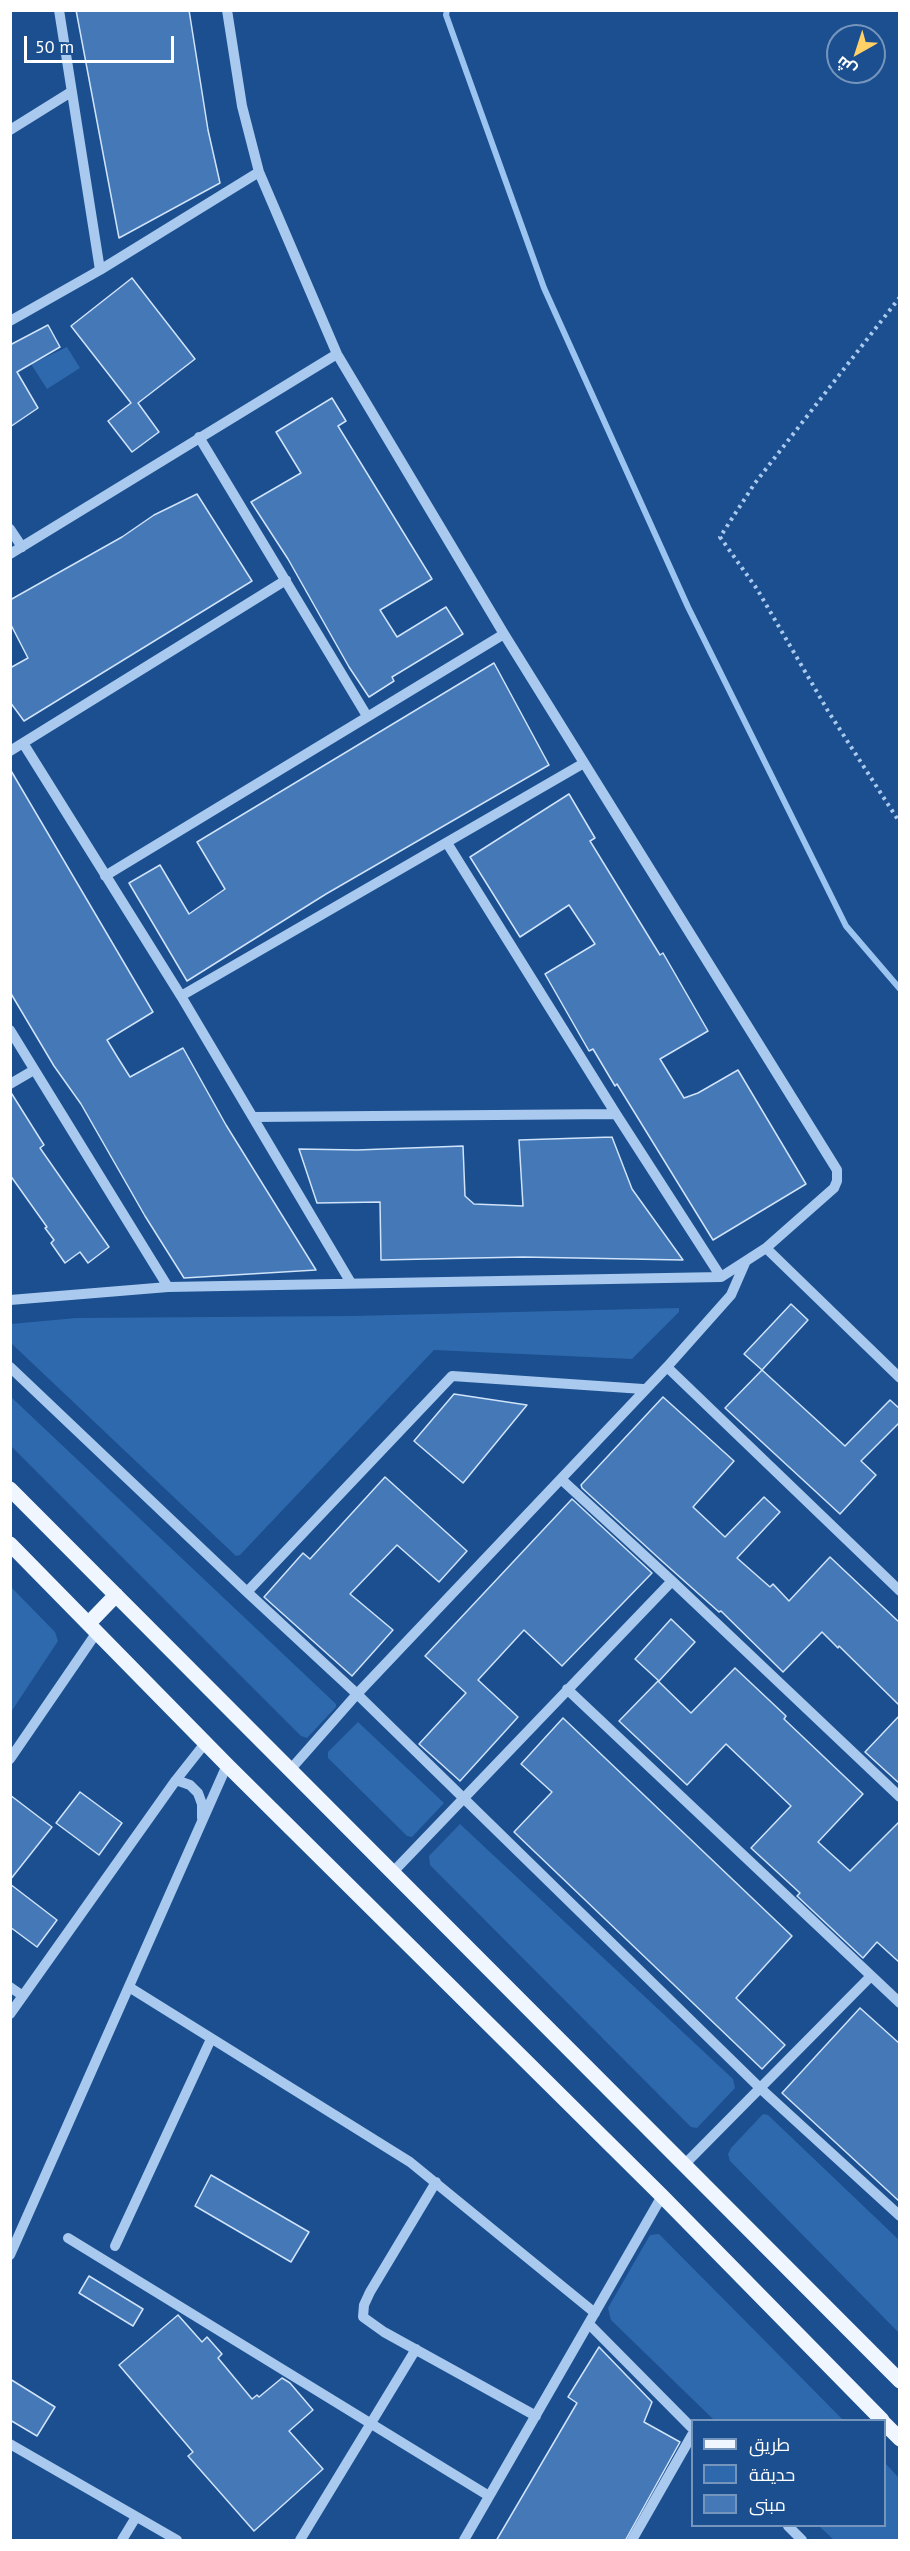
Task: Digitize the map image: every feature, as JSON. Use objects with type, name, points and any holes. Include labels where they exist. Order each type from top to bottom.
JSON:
[{"type":"main road","points":[[10,1489],[900,2381]]},
{"type":"main road","points":[[10,1544],[227,1765],[662,2196],[880,2419]]},
{"type":"main road","points":[[93,1628],[116,1595]]},
{"type":"main road","points":[[886,2425],[900,2439]]},
{"type":"street","points":[[59,10],[70,92],[100,270]]},
{"type":"street","points":[[10,1300],[168,1287],[721,1277],[766,1248],[834,1188],[837,1180],[837,1170],[504,634],[337,354],[259,172],[242,106],[227,10]]},
{"type":"street","points":[[10,130],[70,92]]},
{"type":"street","points":[[10,321],[100,270],[259,172]]},
{"type":"street","points":[[10,554],[337,354]]},
{"type":"street","points":[[199,437],[368,716]]},
{"type":"street","points":[[10,529],[22,547]]},
{"type":"street","points":[[10,751],[286,580]]},
{"type":"street","points":[[105,876],[504,634]]},
{"type":"street","points":[[23,743],[182,996],[351,1283]]},
{"type":"street","points":[[182,996],[584,763]]},
{"type":"street","points":[[447,843],[721,1277]]},
{"type":"street","points":[[10,1030],[168,1287]]},
{"type":"street","points":[[10,1084],[34,1070]]},
{"type":"street","points":[[254,1117],[616,1114]]},
{"type":"street","points":[[766,1248],[900,1378]]},
{"type":"street","points":[[290,1770],[357,1694],[667,1367],[731,1295],[745,1263]]},
{"type":"street","points":[[10,1367],[357,1694],[760,2088],[900,2216]]},
{"type":"street","points":[[667,1367],[900,1591]]},
{"type":"street","points":[[247,1592],[452,1376],[644,1389]]},
{"type":"street","points":[[561,1479],[900,1797]]},
{"type":"street","points":[[393,1872],[672,1581]]},
{"type":"street","points":[[10,1759],[93,1628]]},
{"type":"street","points":[[567,1689],[900,2003]]},
{"type":"street","points":[[10,2014],[206,1742]]},
{"type":"street","points":[[10,2255],[227,1765]]},
{"type":"street","points":[[177,1780],[190,1785],[198,1793],[202,1804],[202,1821]]},
{"type":"street","points":[[684,2165],[871,1976]]},
{"type":"street","points":[[10,1987],[23,1996]]},
{"type":"street","points":[[129,1987],[410,2162],[595,2313]]},
{"type":"street","points":[[116,2246],[211,2039]]},
{"type":"street","points":[[436,2182],[364,2305],[363,2317],[378,2328],[536,2416]]},
{"type":"street","points":[[464,2541],[662,2196]]},
{"type":"street","points":[[68,2238],[489,2496]]},
{"type":"street","points":[[588,2324],[691,2426]]},
{"type":"street","points":[[300,2541],[416,2349]]},
{"type":"street","points":[[632,2541],[691,2439]]},
{"type":"street","points":[[10,2444],[177,2541]]},
{"type":"street","points":[[122,2541],[136,2517]]},
{"type":"street","points":[[789,2527],[802,2541]]},
{"type":"path","points":[[900,297],[762,475],[720,537],[757,589],[828,711],[900,823]]},
{"type":"green space","points":[[67,347],[80,368],[47,389],[31,364]]},
{"type":"green space","points":[[679,1308],[679,1312],[632,1359],[434,1350],[240,1555],[236,1556],[11,1343],[11,1324],[76,1318],[352,1316]]},
{"type":"green space","points":[[10,1396],[336,1704],[336,1707],[307,1738],[301,1736],[11,1446]]},
{"type":"green space","points":[[11,1587],[55,1632],[58,1641],[11,1712]]},
{"type":"green space","points":[[358,1722],[444,1803],[412,1837],[407,1836],[328,1758],[328,1752]]},
{"type":"green space","points":[[460,1824],[733,2079],[735,2088],[697,2128],[691,2127],[430,1865],[429,1856]]},
{"type":"green space","points":[[763,2114],[768,2115],[899,2240],[899,2333],[730,2161],[728,2154],[731,2148]]},
{"type":"green space","points":[[659,2234],[842,2419],[713,2419],[611,2320],[608,2308],[650,2235]]},
{"type":"green space","points":[[886,2464],[899,2478],[899,2540],[834,2540],[820,2527],[886,2527]]},
{"type":"building","points":[[76,10],[189,10],[208,130],[220,183],[119,238]]},
{"type":"building","points":[[132,278],[195,359],[138,403],[159,432],[132,452],[108,421],[131,403],[71,326]]},
{"type":"building","points":[[48,325],[60,347],[17,372],[38,408],[10,427],[10,345]]},
{"type":"building","points":[[332,398],[346,421],[338,426],[432,579],[380,610],[397,637],[446,607],[463,634],[392,677],[394,681],[369,697],[349,667],[288,559],[251,502],[301,473],[276,432]]},
{"type":"building","points":[[197,494],[252,581],[24,721],[10,702],[10,668],[28,658],[10,623],[10,600],[122,537],[154,515]]},
{"type":"building","points":[[494,663],[549,765],[326,894],[187,981],[129,883],[160,865],[189,914],[225,889],[197,842]]},
{"type":"building","points":[[10,769],[153,1012],[107,1040],[130,1077],[183,1048],[226,1125],[316,1270],[184,1278],[145,1216],[81,1104],[54,1066],[10,992]]},
{"type":"building","points":[[569,794],[595,838],[590,841],[660,955],[663,953],[708,1031],[660,1059],[684,1098],[698,1093],[738,1070],[806,1184],[713,1240],[617,1084],[615,1086],[593,1049],[589,1051],[545,974],[595,944],[569,905],[520,937],[470,857]]},
{"type":"building","points":[[10,1091],[44,1145],[40,1148],[109,1247],[88,1263],[80,1252],[65,1263],[51,1243],[54,1240],[45,1228],[47,1227],[10,1175]]},
{"type":"building","points":[[612,1137],[632,1189],[683,1260],[523,1257],[381,1260],[380,1202],[317,1203],[299,1149],[357,1150],[463,1146],[465,1196],[474,1204],[523,1206],[519,1140]]},
{"type":"building","points":[[791,1304],[808,1320],[762,1370],[744,1354]]},
{"type":"building","points":[[762,1370],[845,1446],[890,1400],[900,1409],[900,1422],[861,1461],[876,1475],[840,1514],[725,1408]]},
{"type":"building","points":[[454,1394],[527,1405],[463,1483],[414,1441]]},
{"type":"building","points":[[663,1397],[734,1461],[693,1507],[725,1537],[764,1497],[780,1512],[737,1558],[770,1587],[773,1584],[789,1601],[830,1557],[900,1623],[900,1706],[822,1632],[783,1672],[721,1611],[719,1612],[582,1488],[581,1485]]},
{"type":"building","points":[[385,1477],[467,1551],[439,1582],[397,1545],[350,1594],[393,1630],[352,1676],[264,1597],[303,1553],[310,1559]]},
{"type":"building","points":[[572,1499],[652,1573],[562,1666],[524,1630],[478,1680],[518,1717],[460,1781],[419,1744],[466,1693],[425,1656]]},
{"type":"building","points":[[671,1619],[695,1642],[659,1681],[635,1659]]},
{"type":"building","points":[[735,1668],[786,1716],[784,1719],[863,1794],[818,1842],[850,1871],[900,1821],[900,1963],[877,1942],[863,1958],[797,1896],[800,1893],[751,1848],[791,1806],[726,1744],[687,1785],[619,1721],[658,1681],[691,1713]]},
{"type":"building","points":[[900,1715],[900,1784],[865,1752]]},
{"type":"building","points":[[563,1718],[792,1936],[736,1998],[785,2045],[762,2069],[514,1832],[552,1792],[521,1764]]},
{"type":"building","points":[[80,1792],[122,1823],[99,1855],[56,1823]]},
{"type":"building","points":[[10,1795],[52,1827],[10,1880]]},
{"type":"building","points":[[10,1884],[57,1920],[37,1947],[10,1927]]},
{"type":"building","points":[[860,2008],[900,2044],[900,2202],[782,2093]]},
{"type":"building","points":[[211,2175],[309,2232],[291,2262],[195,2206]]},
{"type":"building","points":[[89,2276],[143,2309],[133,2326],[79,2293]]},
{"type":"building","points":[[178,2315],[202,2342],[207,2337],[222,2354],[218,2358],[252,2399],[257,2395],[259,2397],[282,2378],[290,2383],[313,2410],[289,2431],[323,2469],[254,2531],[188,2456],[193,2452],[119,2365]]},
{"type":"building","points":[[599,2347],[652,2402],[644,2422],[680,2442],[625,2541],[496,2541],[577,2403],[568,2397]]},
{"type":"building","points":[[10,2379],[55,2407],[37,2436],[10,2420]]},
{"type":"waterway","points":[[447,10],[446,15],[544,288],[688,607],[846,926],[900,989]]}]
